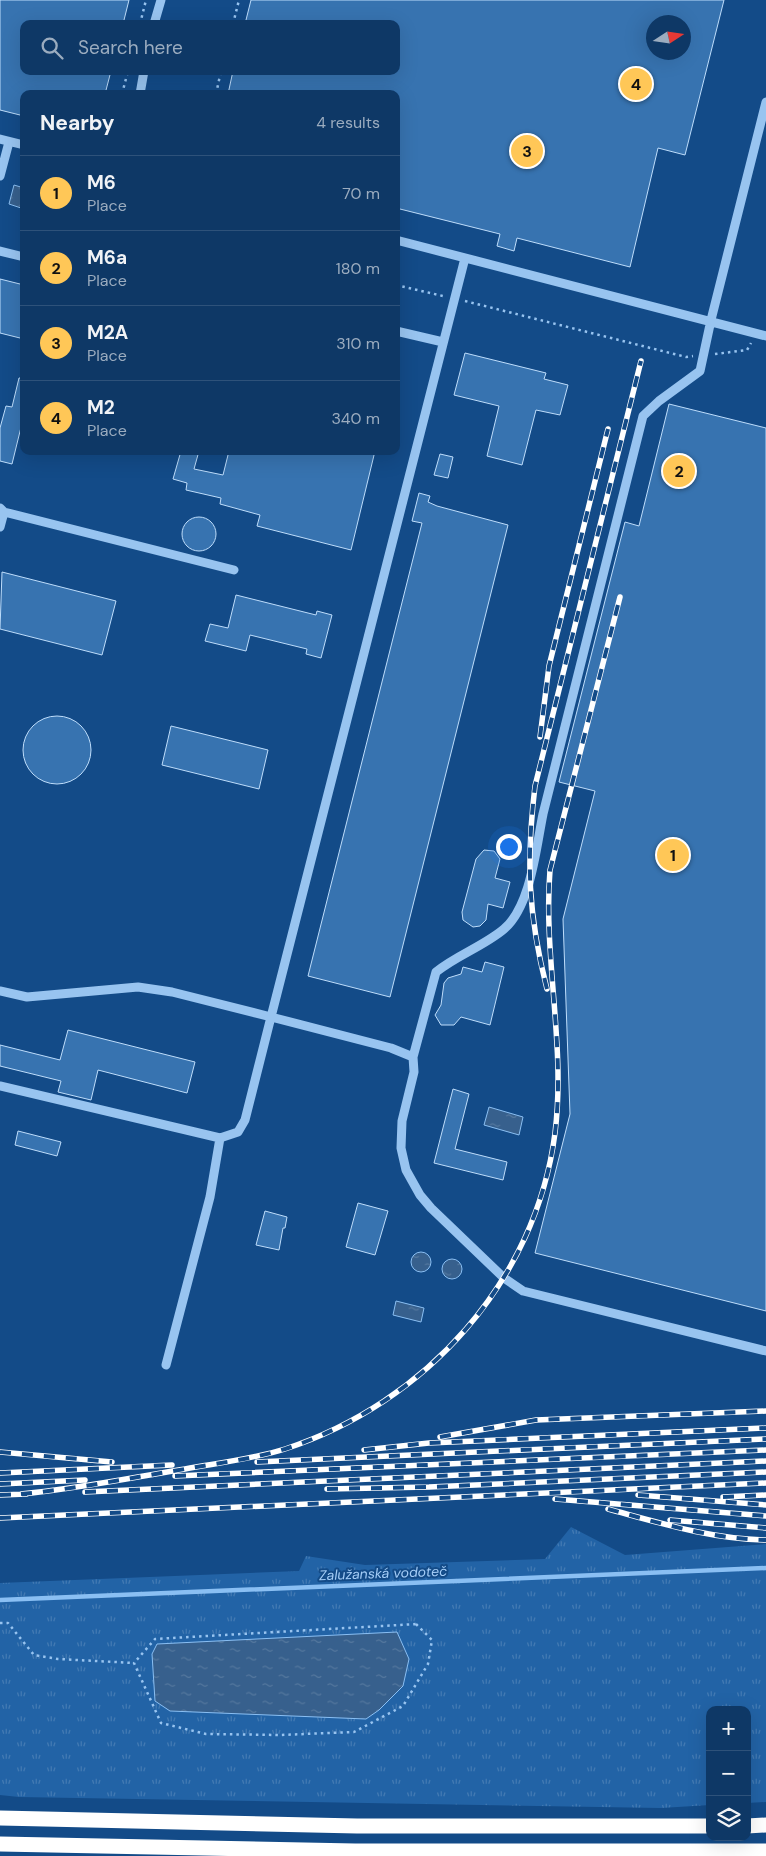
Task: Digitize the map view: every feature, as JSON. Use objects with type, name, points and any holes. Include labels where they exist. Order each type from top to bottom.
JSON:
[{"type":"highway","points":[[0,1818],[366,1826],[706,1826]]},
{"type":"highway","points":[[751,1826],[766,1825]]},
{"type":"highway","points":[[0,1844],[394,1852],[766,1851]]},
{"type":"lane","points":[[155,20],[161,0]]},
{"type":"lane","points":[[141,90],[143,75]]},
{"type":"lane","points":[[766,102],[700,371],[659,401],[643,416],[543,814],[529,880],[519,912],[504,929],[436,972],[413,1057],[414,1072],[402,1121],[401,1148],[406,1170],[420,1195],[431,1208],[504,1278],[523,1291],[766,1351]]},
{"type":"lane","points":[[0,176],[4,141],[20,144]]},
{"type":"lane","points":[[400,241],[711,320],[766,336]]},
{"type":"lane","points":[[0,251],[20,256]]},
{"type":"lane","points":[[0,1086],[220,1138],[238,1132],[245,1120],[465,258]]},
{"type":"lane","points":[[400,331],[443,342]]},
{"type":"lane","points":[[0,527],[2,510],[234,570]]},
{"type":"lane","points":[[0,991],[27,998],[138,987],[172,992],[391,1048],[413,1057]]},
{"type":"lane","points":[[166,1365],[210,1197],[220,1138]]},
{"type":"path","points":[[141,20],[146,0]]},
{"type":"path","points":[[234,20],[239,0]]},
{"type":"path","points":[[123,90],[127,75]]},
{"type":"path","points":[[217,90],[220,75]]},
{"type":"path","points":[[400,285],[686,357],[747,350],[756,333]]},
{"type":"path","points":[[0,1623],[8,1623],[34,1655],[58,1659],[134,1663]]},
{"type":"path","points":[[416,1624],[432,1640],[428,1664],[403,1706],[354,1732],[280,1735],[206,1734],[161,1723],[134,1663],[155,1639],[416,1624]]},
{"type":"green space","points":[[571,1527],[625,1555],[766,1544],[766,1802],[751,1803],[751,1706],[706,1706],[706,1805],[661,1808],[19,1797],[0,1795],[0,1583],[299,1571],[306,1556],[365,1565],[545,1559]]},
{"type":"water","points":[[14,185],[20,187],[20,208],[9,204]]},
{"type":"water","points":[[489,1107],[523,1117],[519,1135],[484,1125]]},
{"type":"water","points":[[421,1252],[428,1255],[431,1262],[428,1269],[421,1272],[414,1269],[411,1262],[414,1255]]},
{"type":"water","points":[[452,1259],[459,1262],[462,1269],[459,1276],[452,1279],[445,1276],[442,1269],[445,1262]]},
{"type":"water","points":[[396,1301],[424,1308],[421,1322],[393,1315]]},
{"type":"water","points":[[397,1632],[409,1659],[403,1686],[379,1710],[366,1719],[170,1711],[155,1701],[152,1654],[157,1644]]},
{"type":"building","points":[[0,0],[129,0],[124,20],[20,20],[20,75],[110,75],[106,90],[20,90],[20,115],[0,110]]},
{"type":"building","points":[[251,0],[724,0],[685,155],[658,148],[630,267],[517,238],[514,251],[497,246],[500,234],[400,209],[400,90],[229,90],[232,75],[400,75],[400,20],[246,20]]},
{"type":"building","points":[[0,279],[20,284],[20,338],[0,333]]},
{"type":"building","points":[[465,353],[546,373],[544,379],[568,385],[560,415],[536,410],[522,465],[487,456],[499,406],[454,395]]},
{"type":"building","points":[[20,378],[20,431],[12,464],[0,461],[0,428],[6,406],[12,407]]},
{"type":"building","points":[[669,404],[766,428],[766,1311],[535,1253],[570,1114],[563,919],[595,791],[559,782],[625,522],[639,526]]},
{"type":"building","points":[[440,454],[453,457],[448,478],[434,475]]},
{"type":"building","points":[[180,455],[198,455],[194,469],[223,475],[228,455],[374,455],[351,550],[257,526],[260,515],[220,504],[221,498],[186,490],[187,483],[173,479]]},
{"type":"building","points":[[419,493],[430,496],[428,502],[437,506],[508,525],[390,997],[308,976],[422,523],[412,521]]},
{"type":"building","points":[[199,517],[211,522],[216,534],[211,546],[199,551],[187,546],[182,534],[187,522]]},
{"type":"building","points":[[2,572],[116,601],[102,655],[0,629]]},
{"type":"building","points":[[236,595],[316,615],[317,611],[332,615],[321,658],[306,654],[307,649],[250,635],[246,651],[205,641],[210,624],[228,628]]},
{"type":"building","points":[[57,716],[70,719],[81,726],[88,737],[91,750],[88,763],[81,774],[70,781],[57,784],[44,781],[33,774],[26,763],[23,750],[26,737],[33,726],[44,719]]},
{"type":"building","points":[[171,726],[268,750],[259,789],[162,765]]},
{"type":"building","points":[[484,850],[494,851],[500,859],[495,878],[510,882],[503,908],[488,904],[486,920],[480,926],[473,927],[463,920],[462,912],[476,859]]},
{"type":"building","points":[[485,962],[504,967],[490,1025],[461,1017],[454,1025],[441,1025],[435,1015],[441,1005],[444,983],[448,978],[461,974],[463,967],[482,972]]},
{"type":"building","points":[[68,1030],[195,1062],[187,1093],[98,1070],[91,1100],[58,1092],[61,1081],[0,1066],[0,1045],[60,1060]]},
{"type":"building","points":[[453,1089],[469,1094],[455,1149],[507,1162],[503,1180],[434,1163]]},
{"type":"building","points":[[18,1131],[61,1142],[57,1156],[15,1145]]},
{"type":"building","points":[[358,1203],[388,1211],[375,1255],[346,1247]]},
{"type":"building","points":[[265,1211],[287,1217],[279,1250],[256,1245]]},
{"type":"waterway","name":"Zalužanská vodoteč","points":[[0,1600],[766,1568]]},
{"type":"railway","points":[[547,989],[536,937],[530,888],[530,839],[535,786],[641,361]]},
{"type":"railway","points":[[540,737],[549,666],[608,429]]},
{"type":"railway","points":[[21,1494],[83,1486],[248,1458],[285,1449],[336,1428],[384,1401],[427,1368],[466,1329],[498,1286],[525,1238],[544,1187],[555,1133],[558,1067],[549,936],[550,870],[620,597]]},
{"type":"railway","points":[[440,1437],[536,1420],[766,1411]]},
{"type":"railway","points":[[364,1450],[429,1443],[766,1428]]},
{"type":"railway","points":[[257,1462],[766,1439]]},
{"type":"railway","points":[[175,1476],[766,1450]]},
{"type":"railway","points":[[0,1452],[112,1462]]},
{"type":"railway","points":[[85,1492],[766,1461]]},
{"type":"railway","points":[[0,1473],[172,1465]]},
{"type":"railway","points":[[327,1489],[429,1487],[766,1472]]},
{"type":"railway","points":[[0,1484],[85,1480]]},
{"type":"railway","points":[[0,1518],[766,1483]]},
{"type":"railway","points":[[0,1495],[27,1494]]},
{"type":"railway","points":[[638,1495],[766,1505]]},
{"type":"railway","points":[[723,1497],[766,1495]]},
{"type":"railway","points":[[555,1499],[766,1516]]},
{"type":"railway","points":[[608,1509],[666,1525],[725,1537],[766,1540]]},
{"type":"railway","points":[[670,1520],[766,1528]]},
{"type":"place","name":"M2","points":[[636,84]]},
{"type":"place","name":"M2A","points":[[527,151]]},
{"type":"place","name":"M6a","points":[[679,471]]},
{"type":"place","name":"M6","points":[[673,855]]}]
